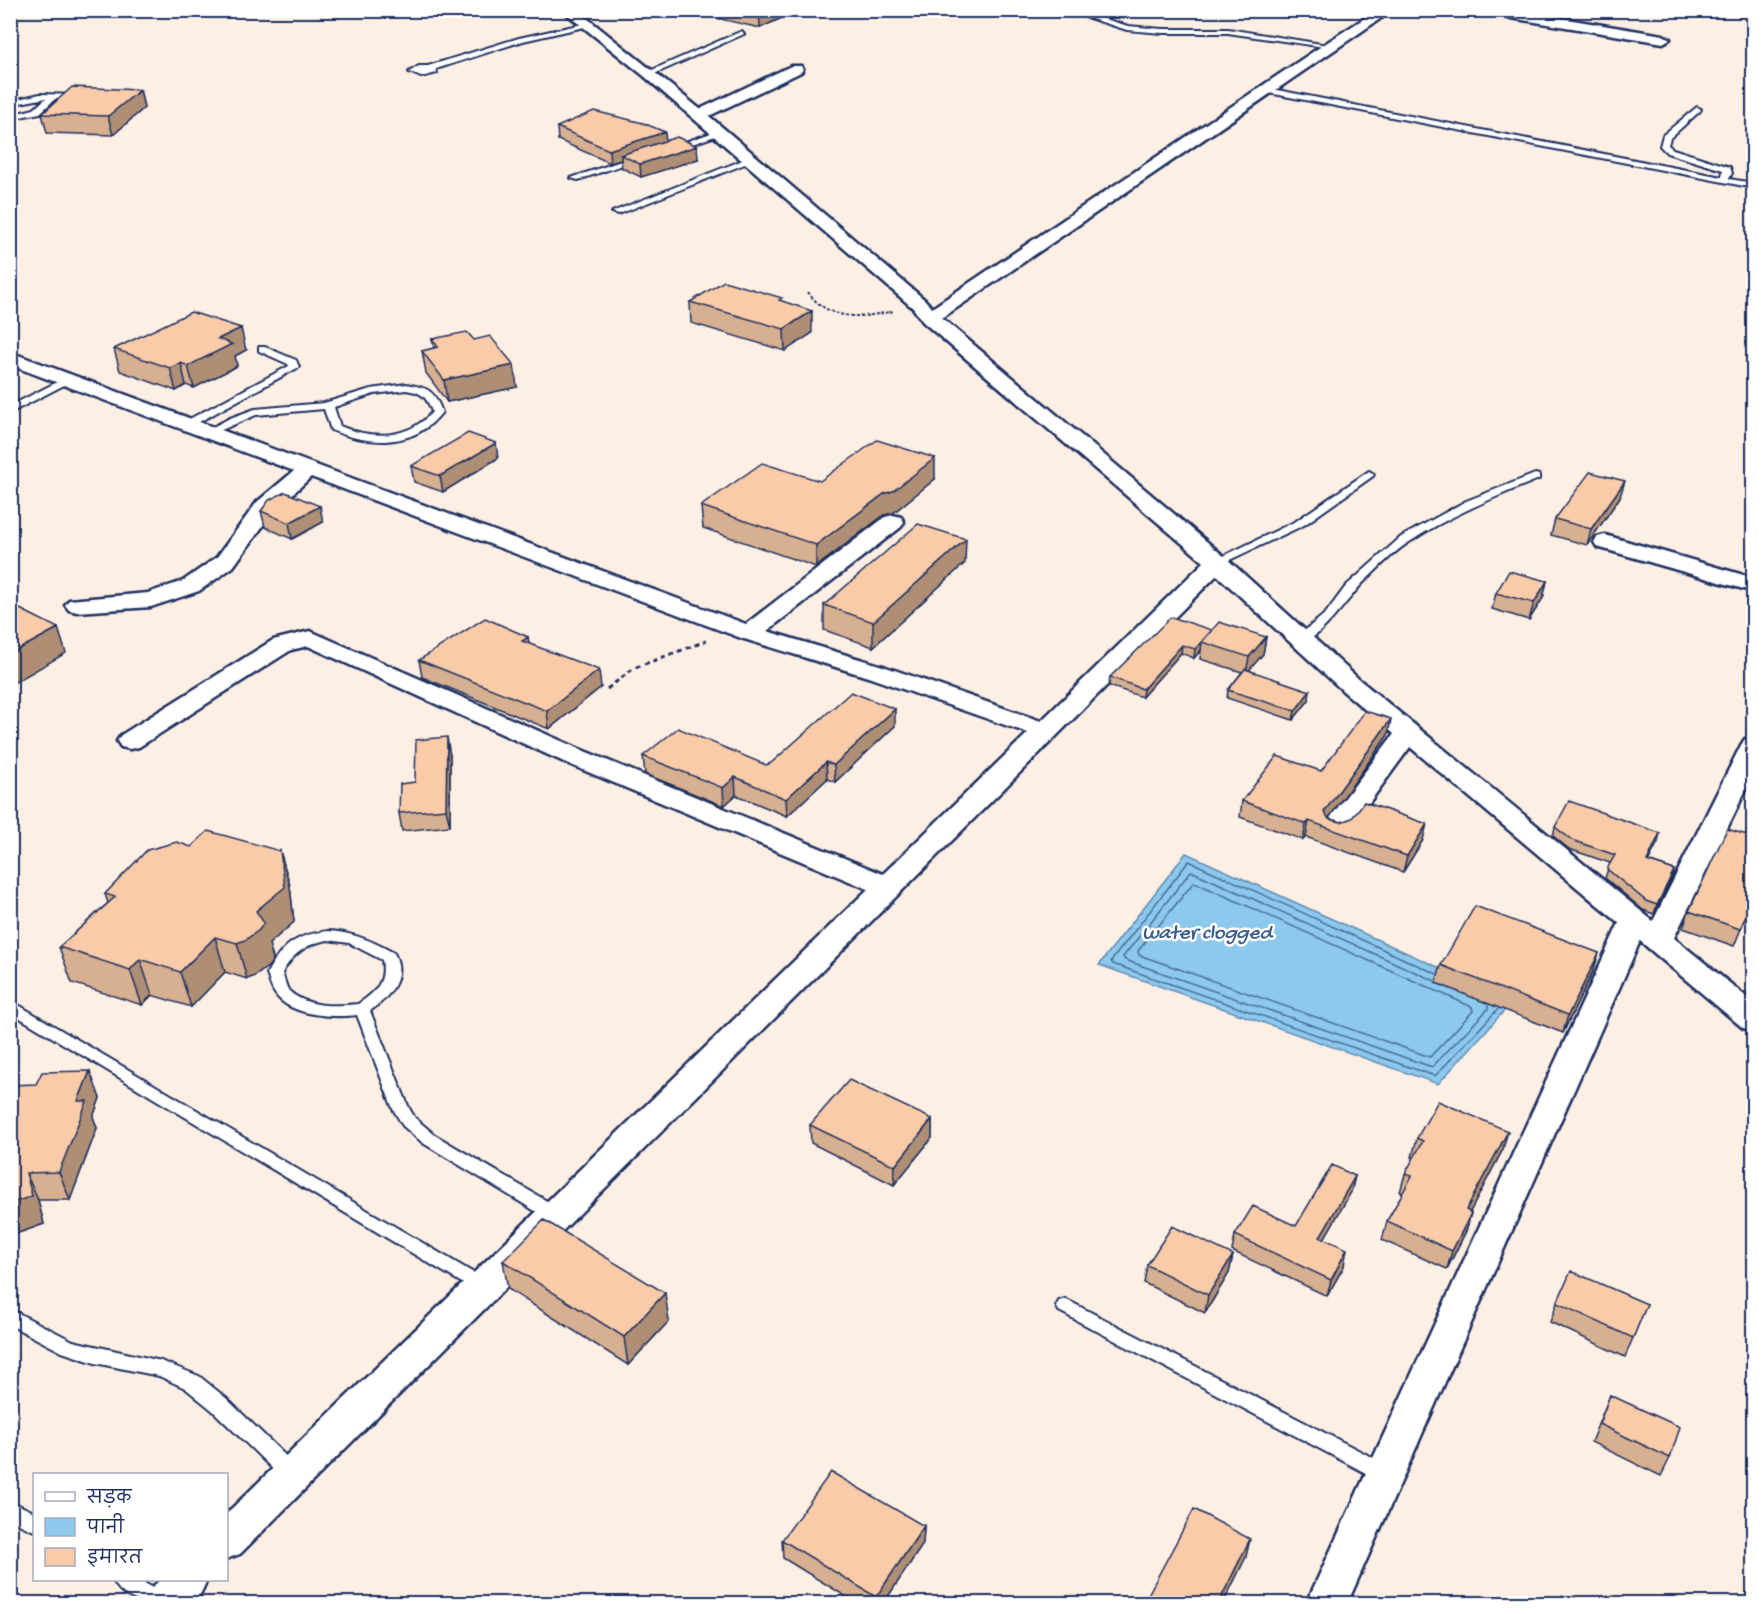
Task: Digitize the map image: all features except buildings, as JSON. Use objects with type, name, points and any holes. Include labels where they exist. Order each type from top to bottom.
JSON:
[{"type":"street","points":[[568,10],[649,73],[720,133],[1217,562],[1352,686],[1754,1020]]},
{"type":"street","points":[[1486,10],[1663,39]]},
{"type":"street","points":[[925,311],[1385,11]]},
{"type":"street","points":[[699,115],[796,69]]},
{"type":"street","points":[[10,358],[743,631],[877,672],[1046,731]]},
{"type":"street","points":[[77,605],[151,600],[191,586],[225,562],[265,507],[307,470]]},
{"type":"street","points":[[743,631],[893,522]]},
{"type":"street","points":[[1605,542],[1754,585]]},
{"type":"street","points":[[228,1539],[1217,562]]},
{"type":"street","points":[[130,741],[282,645],[310,638],[573,756],[888,887]]},
{"type":"street","points":[[1337,827],[1408,732]]},
{"type":"street","points":[[1326,1604],[1385,1473],[1646,931],[1751,755]]},
{"type":"street","points":[[161,1604],[187,1581]]},
{"type":"lane","points":[[1070,11],[1127,28],[1162,31],[1228,31],[1331,46]]},
{"type":"lane","points":[[430,68],[521,39],[587,25]]},
{"type":"lane","points":[[649,73],[742,33]]},
{"type":"lane","points":[[1267,90],[1754,186]]},
{"type":"lane","points":[[10,117],[37,111],[53,96]]},
{"type":"lane","points":[[10,103],[35,97],[84,97]]},
{"type":"lane","points":[[1697,110],[1666,137],[1664,146],[1670,152],[1726,169],[1728,173],[1724,180]]},
{"type":"lane","points":[[664,151],[720,133]]},
{"type":"lane","points":[[575,178],[653,154]]},
{"type":"lane","points":[[616,212],[751,160]]},
{"type":"lane","points":[[196,429],[294,367],[293,362],[287,358],[262,349]]},
{"type":"lane","points":[[10,410],[67,380]]},
{"type":"lane","points":[[196,429],[255,413],[327,405],[384,389],[405,387],[429,393],[436,412],[431,422],[410,433],[380,438],[365,437],[335,428],[327,405]]},
{"type":"lane","points":[[1217,562],[1300,523],[1369,474]]},
{"type":"lane","points":[[1301,640],[1330,616],[1350,588],[1405,538],[1470,503],[1534,477]]},
{"type":"lane","points":[[345,936],[368,943],[390,957],[393,970],[385,992],[362,1009],[335,1012],[312,1009],[282,993],[274,973],[289,950],[315,937],[345,936]]},
{"type":"lane","points":[[10,1005],[483,1287]]},
{"type":"lane","points":[[362,1009],[392,1089],[409,1122],[429,1139],[556,1215]]},
{"type":"lane","points":[[1065,1306],[1385,1473]]},
{"type":"lane","points":[[10,1316],[68,1347],[95,1356],[161,1370],[192,1382],[219,1404],[293,1475]]},
{"type":"lane","points":[[10,1510],[33,1522]]},
{"type":"lane","points":[[125,1581],[161,1604]]},
{"type":"path","points":[[808,292],[814,301],[828,311],[851,317],[925,311]]},
{"type":"path","points":[[607,689],[633,668],[743,631]]},
{"type":"water","name":"water clogged","points":[[1186,853],[1513,1001],[1438,1084],[1099,965]]}]
